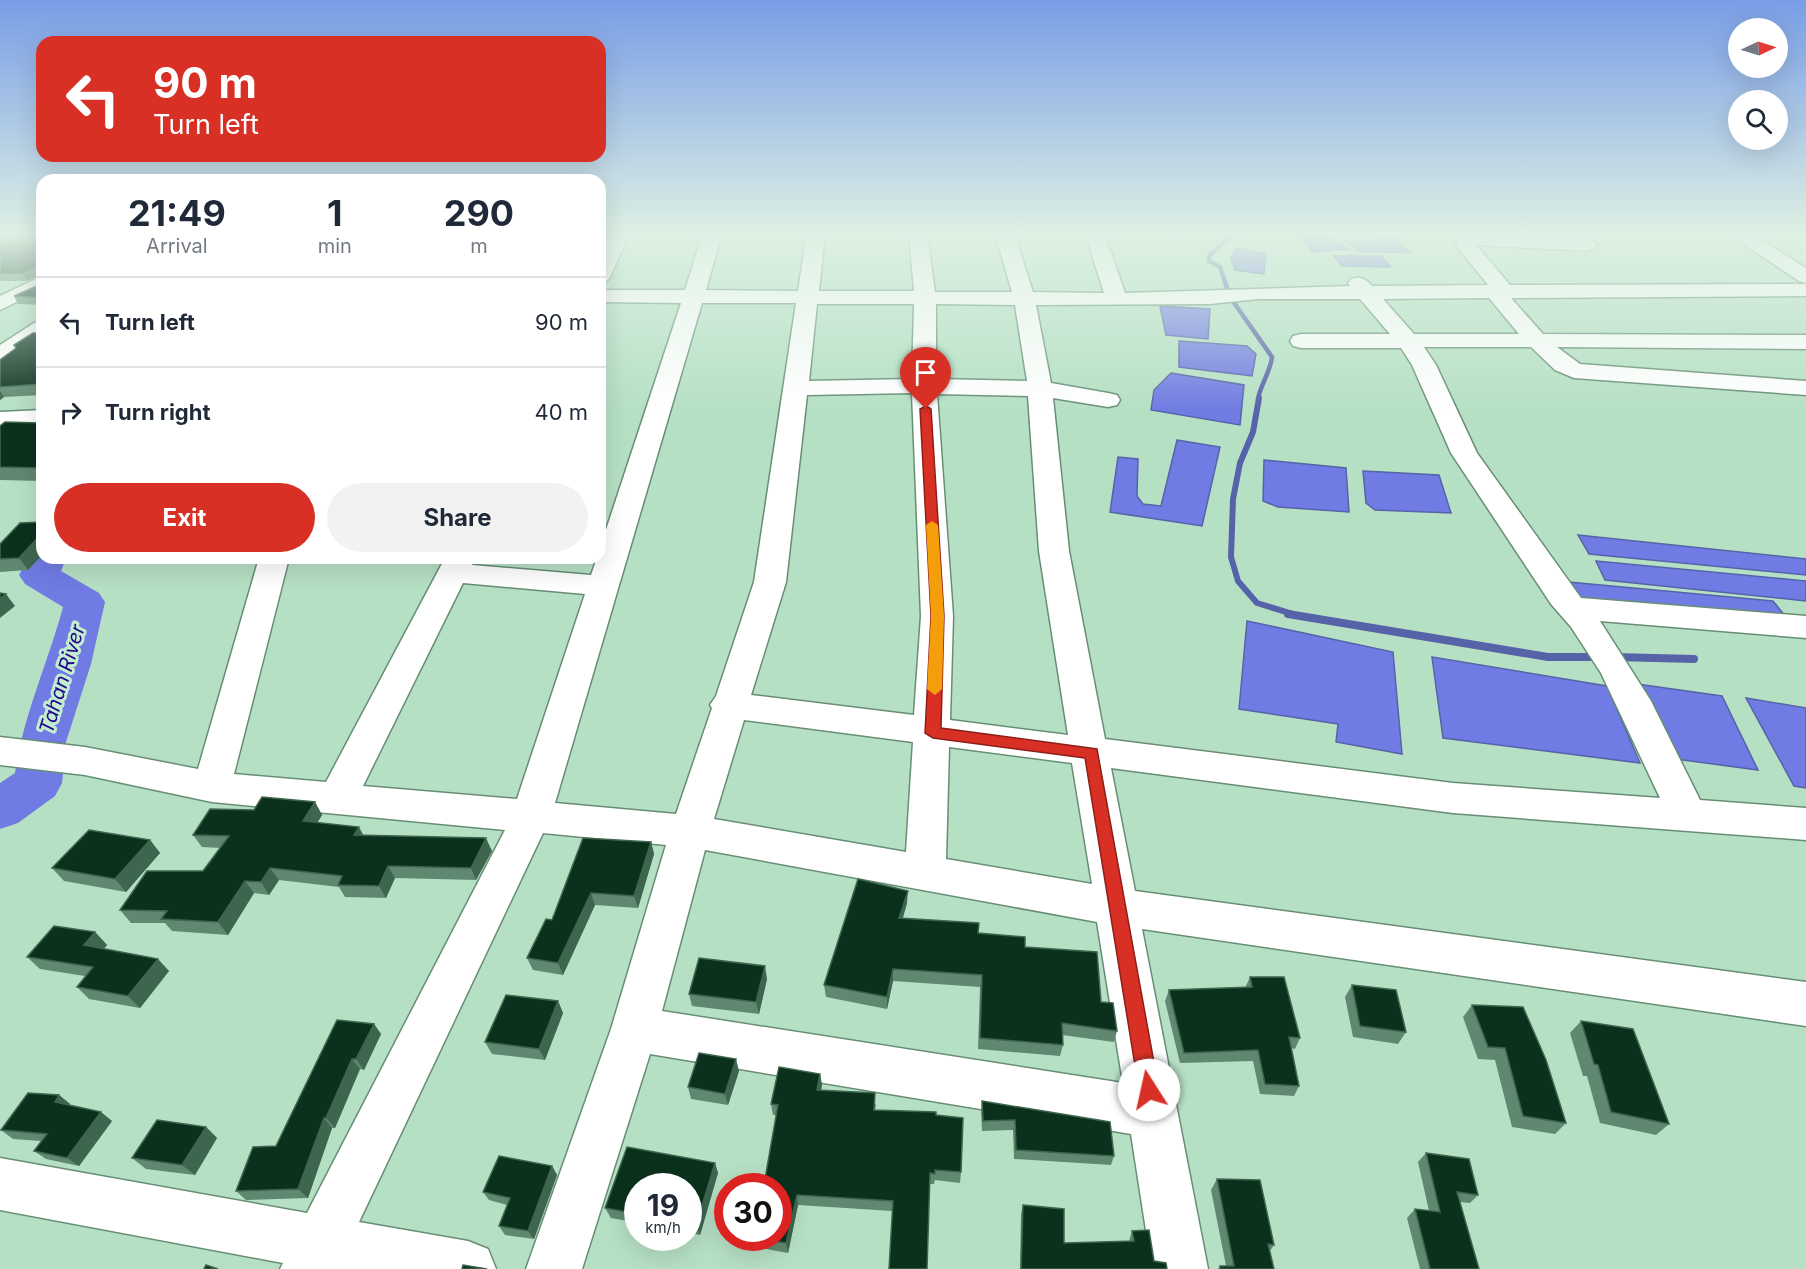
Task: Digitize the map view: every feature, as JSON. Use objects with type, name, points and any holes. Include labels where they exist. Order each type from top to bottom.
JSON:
[{"type":"street","points":[[0,304],[25,292]]},
{"type":"street","points":[[314,1256],[531,817],[663,397],[693,292]]},
{"type":"street","points":[[554,1269],[634,1029],[728,705],[770,582],[808,292]]},
{"type":"street","points":[[924,292],[924,386],[937,616],[925,873]]},
{"type":"street","points":[[1022,292],[1040,389],[1054,551],[1180,1269]]},
{"type":"street","points":[[1115,292],[1117,299]]},
{"type":"street","points":[[606,296],[1117,299],[1210,298],[1264,292]]},
{"type":"street","points":[[1366,292],[1407,340],[1424,365],[1464,453],[1562,597],[1573,608],[1616,671],[1689,817]]},
{"type":"street","points":[[1499,292],[1539,340],[1566,367],[1580,372],[1798,388]]},
{"type":"street","points":[[1674,292],[1740,340],[1798,388]]},
{"type":"street","points":[[0,355],[36,332]]},
{"type":"street","points":[[1301,341],[1740,340],[1806,342]]},
{"type":"street","points":[[795,388],[924,386],[1040,389],[1108,400]]},
{"type":"street","points":[[0,420],[36,418]]},
{"type":"street","points":[[212,788],[272,564]]},
{"type":"street","points":[[337,799],[457,566],[603,586]]},
{"type":"street","points":[[1573,608],[1806,627]]},
{"type":"street","points":[[728,705],[1453,798],[1806,825]]},
{"type":"street","points":[[0,751],[85,761],[212,788],[690,831],[1116,907],[1806,1004]]},
{"type":"street","points":[[634,1029],[1153,1113]]},
{"type":"street","points":[[0,1184],[314,1256],[468,1269]]},
{"type":"water","points":[[1160,306],[1210,309],[1208,339],[1166,335]]},
{"type":"water","points":[[1179,341],[1247,346],[1256,354],[1252,376],[1179,367]]},
{"type":"water","points":[[1171,373],[1244,385],[1240,425],[1151,410],[1154,390]]},
{"type":"water","points":[[1177,440],[1220,447],[1202,526],[1110,512],[1118,457],[1138,459],[1137,496],[1143,504],[1161,506]]},
{"type":"water","points":[[1264,460],[1346,468],[1349,512],[1278,507],[1263,501]]},
{"type":"water","points":[[1363,471],[1439,475],[1451,513],[1375,510],[1366,503]]},
{"type":"water","points":[[1578,535],[1806,559],[1806,575],[1589,554]]},
{"type":"water","points":[[1596,561],[1806,581],[1806,601],[1605,580]]},
{"type":"water","points":[[1558,581],[1773,601],[1791,623],[1567,601]]},
{"type":"water","points":[[1247,621],[1393,652],[1402,754],[1336,742],[1338,724],[1239,709]]},
{"type":"water","points":[[1432,657],[1607,686],[1640,763],[1443,738]]},
{"type":"water","points":[[1630,683],[1722,696],[1758,770],[1668,758]]},
{"type":"water","points":[[1746,698],[1806,708],[1806,788],[1794,786]]},
{"type":"building","points":[[23,292],[36,292],[36,298],[14,296]]},
{"type":"building","points":[[36,333],[36,384],[0,387],[0,360],[16,348],[14,345]]},
{"type":"building","points":[[5,422],[36,423],[36,468],[0,467],[0,426]]},
{"type":"building","points":[[36,522],[36,540],[19,558],[0,559],[0,544],[20,523]]},
{"type":"building","points":[[262,797],[315,802],[303,821],[359,827],[354,835],[486,838],[471,868],[388,866],[379,886],[338,885],[342,876],[270,868],[261,882],[245,881],[218,922],[161,919],[167,911],[120,910],[147,871],[203,871],[229,836],[193,835],[210,809],[254,810]]},
{"type":"building","points":[[89,830],[150,840],[115,879],[52,868]]},
{"type":"building","points":[[583,838],[651,842],[634,896],[591,893],[558,963],[527,958],[546,919],[552,920]]},
{"type":"building","points":[[858,879],[908,891],[899,918],[979,923],[978,933],[1025,937],[1025,947],[1097,952],[1101,1002],[1113,1003],[1117,1031],[1062,1023],[1063,1045],[980,1038],[982,975],[893,969],[887,997],[824,985]]},
{"type":"building","points":[[54,926],[95,932],[84,945],[158,959],[128,996],[77,987],[93,967],[27,957]]},
{"type":"building","points":[[699,958],[765,966],[756,1002],[689,994]]},
{"type":"building","points":[[1250,977],[1284,977],[1300,1038],[1289,1037],[1299,1086],[1265,1084],[1258,1050],[1184,1053],[1169,990],[1252,987]]},
{"type":"building","points":[[1352,985],[1396,990],[1406,1032],[1360,1026]]},
{"type":"building","points":[[506,995],[558,1001],[539,1049],[485,1042]]},
{"type":"building","points":[[1472,1005],[1523,1007],[1546,1060],[1566,1123],[1523,1116],[1505,1048],[1488,1047]]},
{"type":"building","points":[[337,1020],[374,1024],[356,1059],[352,1059],[326,1118],[324,1118],[298,1189],[236,1191],[253,1147],[276,1146]]},
{"type":"building","points":[[1581,1021],[1633,1029],[1669,1124],[1611,1112],[1598,1065],[1594,1064]]},
{"type":"building","points":[[699,1053],[736,1059],[725,1094],[688,1087]]},
{"type":"building","points":[[779,1067],[820,1074],[817,1090],[875,1093],[874,1110],[936,1112],[936,1115],[963,1118],[961,1172],[935,1170],[935,1174],[930,1173],[927,1269],[889,1269],[893,1201],[797,1195],[792,1217],[792,1173],[766,1173],[778,1105],[771,1104]]},
{"type":"building","points":[[28,1093],[59,1095],[55,1102],[101,1112],[67,1158],[34,1151],[47,1134],[1,1130]]},
{"type":"building","points":[[982,1101],[1110,1122],[1114,1156],[1016,1150],[1015,1120],[983,1121]]},
{"type":"building","points":[[157,1120],[206,1127],[182,1165],[132,1158]]},
{"type":"building","points":[[627,1147],[715,1163],[702,1205],[702,1173],[624,1173],[624,1211],[605,1208]]},
{"type":"building","points":[[1426,1153],[1469,1159],[1478,1195],[1457,1192],[1479,1269],[1430,1269],[1415,1209],[1440,1212]]},
{"type":"building","points":[[499,1156],[552,1166],[528,1231],[499,1226],[510,1198],[483,1192]]},
{"type":"building","points":[[1217,1179],[1260,1180],[1274,1245],[1268,1244],[1274,1269],[1220,1269],[1220,1266],[1234,1266]]},
{"type":"building","points":[[1023,1205],[1064,1209],[1064,1243],[1134,1241],[1132,1231],[1149,1230],[1154,1261],[1166,1263],[1167,1269],[1021,1269]]},
{"type":"building","points":[[206,1265],[218,1269],[204,1269]]},
{"type":"building","points":[[463,1265],[487,1269],[462,1269]]},
{"type":"waterway","points":[[1228,292],[1272,357],[1258,399]]},
{"type":"waterway","points":[[1259,398],[1253,432],[1240,463],[1233,499],[1231,557],[1238,581],[1257,603],[1296,615]]},
{"type":"waterway","name":"Tahan River","points":[[0,809],[38,783],[43,742],[54,703],[69,664],[85,602],[39,575],[44,564]]},
{"type":"waterway","points":[[1288,614],[1548,657],[1597,657]]},
{"type":"waterway","points":[[1614,657],[1694,659]]},
{"type":"slow traffic","points":[[932,525],[937,616],[935,689]]},
{"type":"route","points":[[926,409],[937,616],[933,733],[1091,753],[1149,1090]]}]
